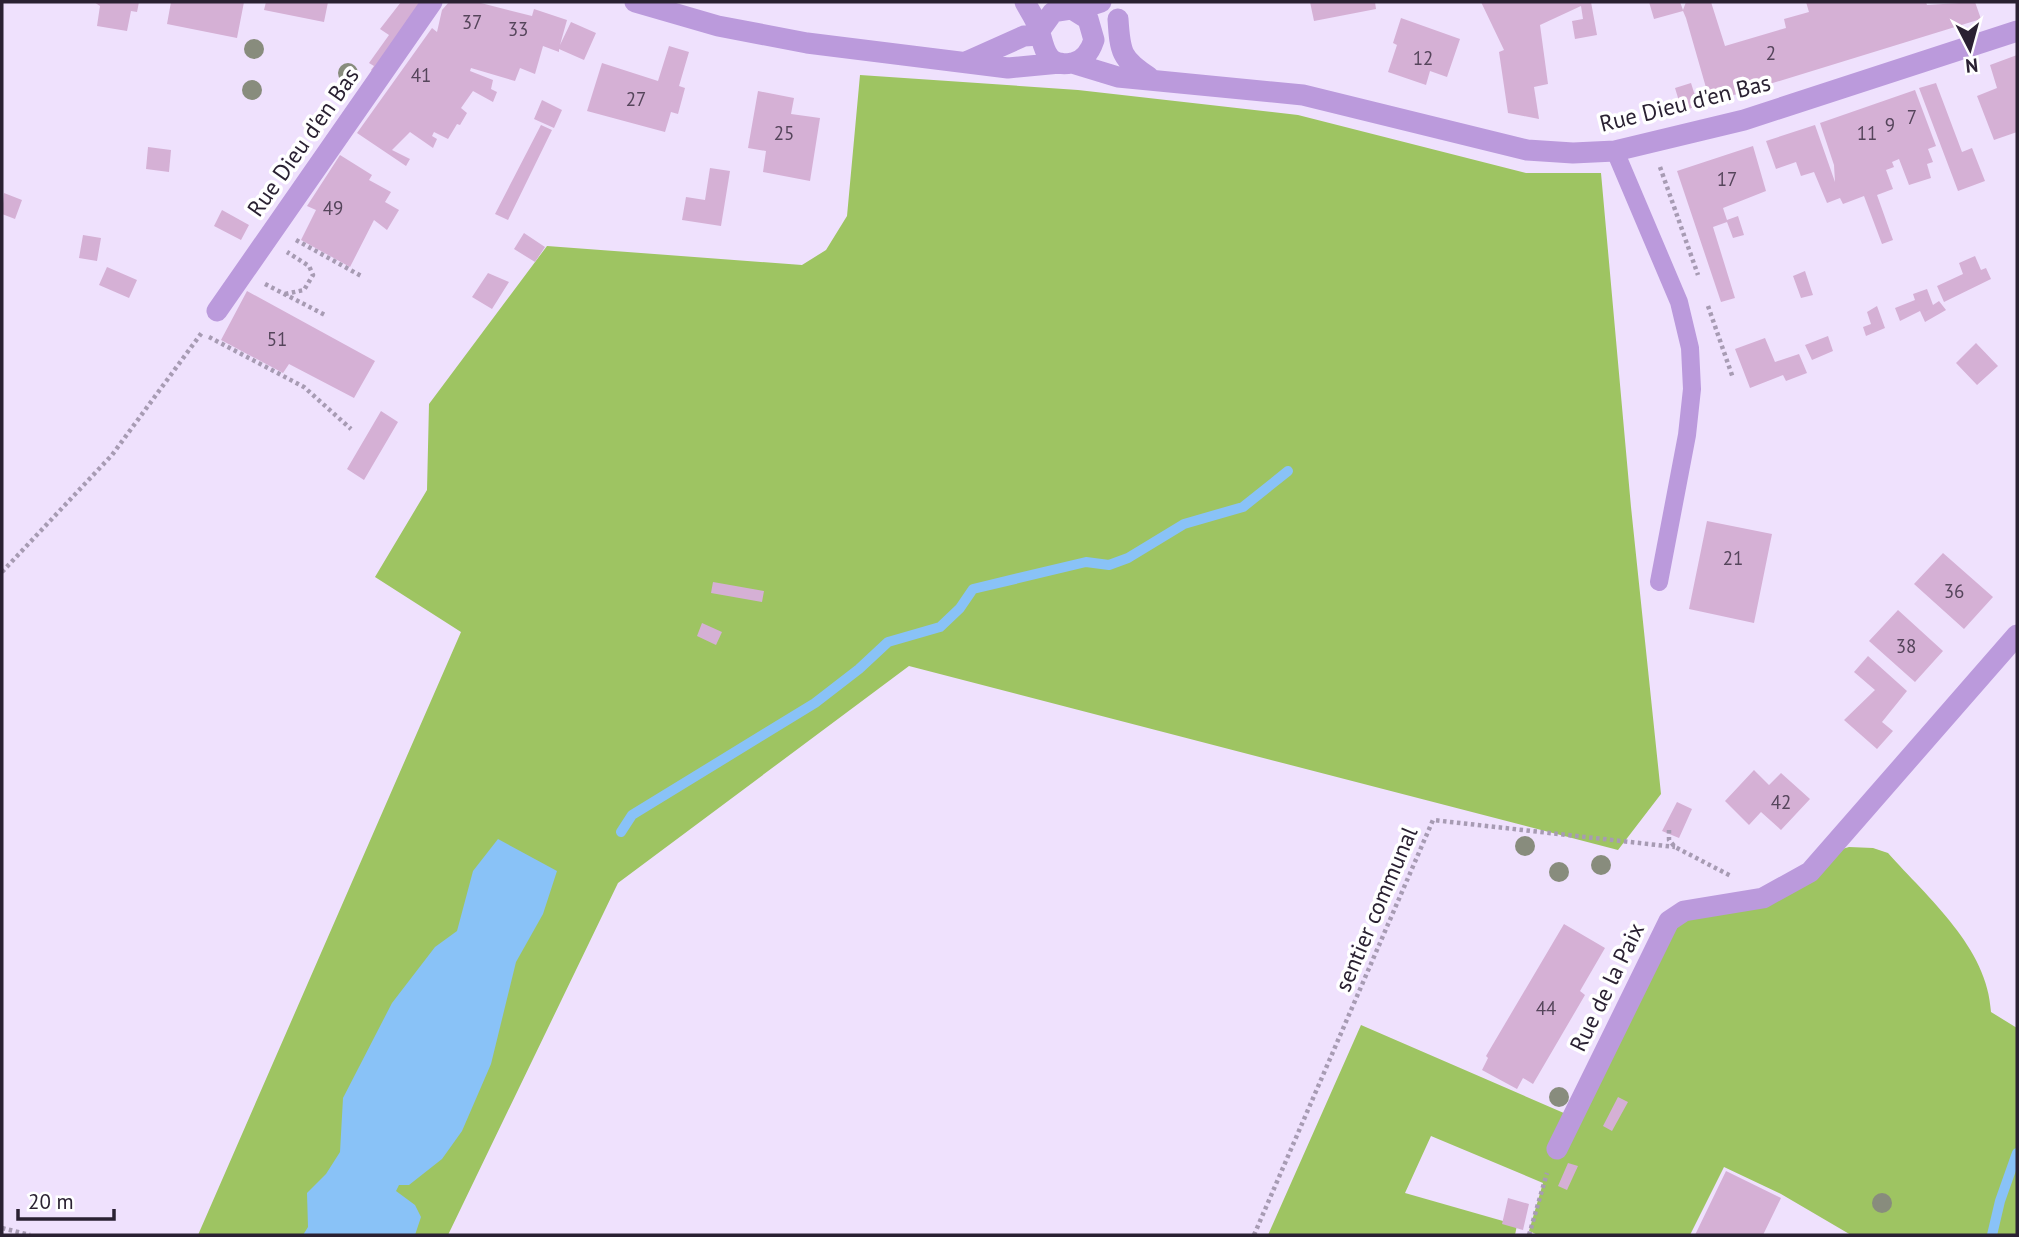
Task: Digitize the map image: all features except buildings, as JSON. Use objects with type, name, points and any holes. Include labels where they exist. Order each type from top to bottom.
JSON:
[{"type":"street","name":"Rue Dieu d'en Bas","points":[[217,311],[432,2]]},
{"type":"street","points":[[635,2],[718,26],[807,43],[1008,68],[1066,63],[1087,55],[1094,40],[1123,11]]},
{"type":"street","points":[[1007,45],[1023,23],[1025,2]]},
{"type":"street","points":[[1025,2],[1040,32],[1045,52],[1066,63],[1118,77],[1150,79]]},
{"type":"street","points":[[966,62],[1024,36],[1040,32],[1053,12],[1101,2]]},
{"type":"street","points":[[1068,7],[1092,25],[1094,40]]},
{"type":"street","points":[[1123,11],[1119,47],[1127,63],[1150,79]]},
{"type":"street","name":"Rue Dieu d'en Bas","points":[[1150,79],[1303,94],[1527,150],[1615,151],[1744,120],[2017,31]]},
{"type":"street","name":"Rue de la Paix","points":[[1557,1149],[1669,921],[1684,911],[1763,898],[1810,872],[2017,635]]},
{"type":"lane","points":[[1615,151],[1679,302],[1690,348],[1692,389],[1687,435],[1659,582]]},
{"type":"path","points":[[1652,143],[1702,287]]},
{"type":"path","points":[[279,222],[296,240],[363,277]]},
{"type":"path","points":[[279,222],[276,241],[309,266],[313,275],[304,290],[285,295]]},
{"type":"path","points":[[252,261],[255,278],[327,316]]},
{"type":"path","points":[[1706,300],[1733,378]]},
{"type":"path","points":[[2,572],[112,455],[207,325],[213,341],[304,387],[351,429]]},
{"type":"path","name":"sentier communal","points":[[1254,1235],[1433,820],[1675,847]]},
{"type":"path","points":[[1669,830],[1669,840],[1675,847],[1737,879]]},
{"type":"path","points":[[1529,1235],[1543,1183],[1557,1149]]},
{"type":"path","points":[[2,1228],[30,1235]]},
{"type":"green space","points":[[860,75],[1078,90],[1298,115],[1526,173],[1601,173],[1631,507],[1661,794],[1618,850],[909,666],[618,883],[448,1235],[198,1235],[461,632],[375,577],[427,490],[429,404],[547,246],[802,265],[826,250],[847,216]]},
{"type":"green space","points":[[1849,847],[1873,848],[1888,853],[1921,888],[1968,945],[1987,989],[1991,1012],[2017,1028],[2017,1235],[1851,1235],[1781,1194],[1724,1167],[1690,1235],[1538,1235],[1529,1231],[1543,1183],[1431,1136],[1405,1193],[1517,1225],[1515,1235],[1268,1235],[1361,1025],[1573,1117],[1669,921],[1763,898],[1825,854]]},
{"type":"water","points":[[498,839],[557,871],[543,914],[516,962],[491,1064],[462,1131],[442,1159],[409,1185],[399,1185],[396,1191],[415,1205],[421,1217],[415,1235],[303,1235],[308,1227],[307,1193],[326,1174],[340,1152],[343,1098],[392,1003],[435,947],[457,931],[473,871]]},
{"type":"waterway","points":[[621,832],[632,815],[815,703],[859,669],[888,642],[940,627],[960,608],[973,589],[1086,562],[1109,565],[1128,558],[1184,524],[1243,507],[1288,471]]},
{"type":"waterway","points":[[1992,1235],[2000,1201],[2017,1153]]}]
